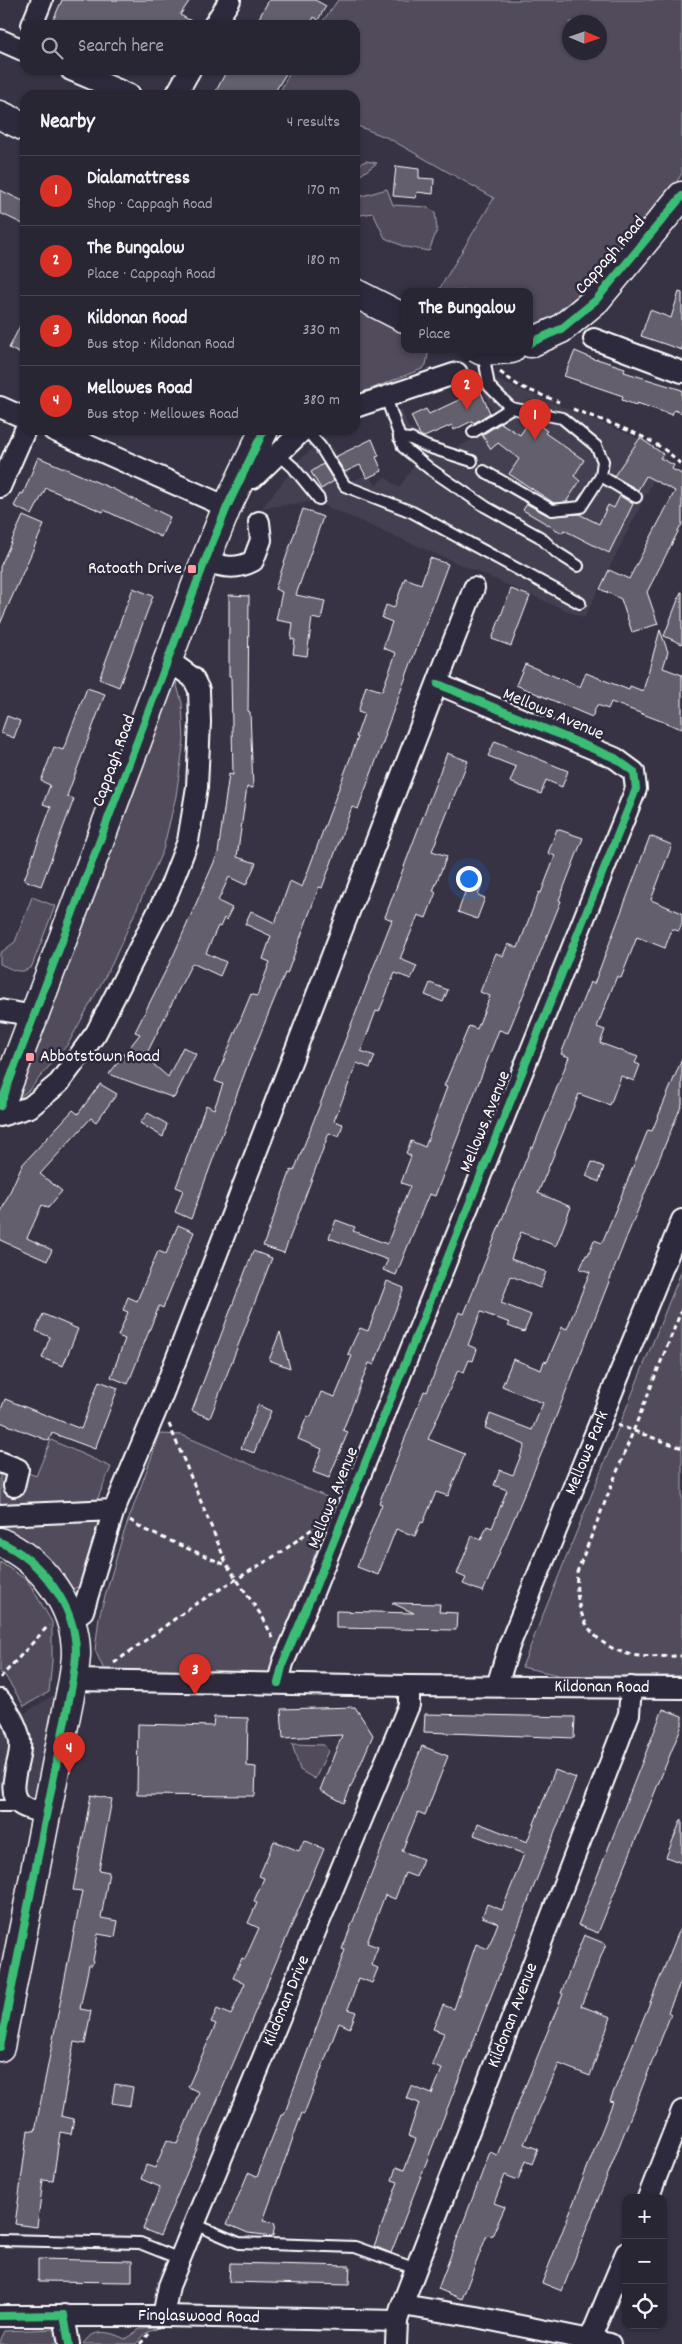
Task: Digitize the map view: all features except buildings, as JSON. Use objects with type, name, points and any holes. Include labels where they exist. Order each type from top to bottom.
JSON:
[{"type":"street","points":[[34,20],[42,0]]},
{"type":"street","points":[[217,20],[230,0]]},
{"type":"street","points":[[0,40],[20,47]]},
{"type":"street","points":[[83,75],[118,90]]},
{"type":"street","points":[[179,90],[187,75]]},
{"type":"street","points":[[0,115],[20,125]]},
{"type":"street","name":"Cappagh Road","points":[[533,342],[561,328],[596,300],[681,199]]},
{"type":"street","points":[[360,296],[401,316]]},
{"type":"street","points":[[594,339],[682,372]]},
{"type":"street","points":[[488,353],[505,360]]},
{"type":"street","points":[[360,406],[457,373]]},
{"type":"street","points":[[0,407],[20,416]]},
{"type":"street","points":[[0,487],[23,435]]},
{"type":"street","points":[[64,435],[227,507]]},
{"type":"street","name":"Cappagh Road","points":[[0,1106],[205,561],[227,507],[262,435]]},
{"type":"street","points":[[243,474],[252,478],[299,435]]},
{"type":"street","points":[[205,561],[221,567],[240,568],[253,561],[261,540],[259,522]]},
{"type":"street","points":[[67,1613],[84,1611],[114,1510],[160,1401],[474,588]]},
{"type":"street","points":[[0,1116],[30,1107],[59,1083],[96,1033],[169,890],[188,841],[197,787],[200,722],[199,690],[193,678],[168,660]]},
{"type":"street","name":"Mellows Avenue","points":[[278,1683],[283,1663],[636,789],[634,772],[615,758],[438,684]]},
{"type":"street","points":[[0,1010],[35,1016]]},
{"type":"street","name":"Mellows Park","points":[[497,1686],[508,1646],[682,1220]]},
{"type":"street","points":[[0,1462],[18,1469],[14,1486]]},
{"type":"street","points":[[0,1515],[114,1510]]},
{"type":"street","points":[[0,1542],[17,1550],[49,1579],[67,1613],[76,1653],[73,1680],[34,1810],[0,2047]]},
{"type":"street","name":"Kildonan Road","points":[[73,1680],[409,1686],[682,1688]]},
{"type":"street","name":"Kildonan Drive","points":[[163,2316],[169,2286],[409,1705],[409,1686]]},
{"type":"street","name":"Kildonan Avenue","points":[[396,2344],[399,2313],[629,1714],[631,1688]]},
{"type":"street","points":[[0,1700],[17,1726],[21,1743],[13,1790],[16,1799],[34,1810]]},
{"type":"street","points":[[650,2194],[682,2110]]},
{"type":"street","points":[[588,2342],[595,2330],[622,2263]]},
{"type":"street","name":"Finglaswood Road","points":[[0,2316],[399,2313],[476,2317],[588,2342],[610,2344]]},
{"type":"street","points":[[64,2316],[69,2344]]},
{"type":"lane","points":[[481,353],[489,386],[511,408],[562,418],[596,446],[603,461],[601,476],[581,507],[552,510],[484,471]]},
{"type":"lane","points":[[386,397],[403,447],[430,469],[486,507],[540,536],[556,552],[578,566]]},
{"type":"lane","points":[[473,432],[511,408]]},
{"type":"lane","points":[[309,435],[320,446],[345,486],[412,512],[580,603]]},
{"type":"lane","points":[[399,438],[411,439],[428,448],[472,461]]},
{"type":"lane","points":[[278,454],[293,467],[319,499]]},
{"type":"lane","points":[[601,476],[636,497]]},
{"type":"lane","points":[[0,1806],[34,1810]]},
{"type":"lane","points":[[194,2224],[239,2243],[354,2247],[416,2269]]},
{"type":"lane","points":[[0,2240],[140,2243],[180,2259]]},
{"type":"path","points":[[505,360],[519,386],[657,444],[675,457],[682,466]]},
{"type":"path","points":[[682,1310],[577,1572],[576,1586],[579,1606],[586,1626],[596,1638],[614,1649],[634,1655],[682,1656]]},
{"type":"path","points":[[160,1401],[227,1565],[238,1578],[277,1645]]},
{"type":"path","points":[[601,1419],[632,1432],[682,1448]]},
{"type":"path","points":[[111,1681],[114,1662],[194,1606],[300,1538],[349,1500]]},
{"type":"path","points":[[114,1510],[145,1530],[227,1565]]},
{"type":"path","points":[[0,1678],[67,1613]]},
{"type":"shaded area","points":[[338,0],[682,0],[682,173],[666,200],[592,284],[533,332],[533,288],[440,288],[494,198],[388,138],[360,127],[360,90],[281,90],[288,75],[360,75],[360,20],[324,20]]},
{"type":"shaded area","points":[[366,161],[377,163],[360,176],[360,164]]},
{"type":"shaded area","points":[[387,189],[393,205],[426,207],[435,212],[437,230],[429,251],[405,247],[385,238],[373,213],[360,215],[360,197]]},
{"type":"shaded area","points":[[360,310],[401,327],[401,353],[428,353],[426,365],[422,369],[360,393]]},
{"type":"shaded area","points":[[495,379],[638,438],[666,455],[584,618],[314,501],[262,508],[290,473],[295,463],[326,438],[352,481],[368,474],[376,485],[385,477],[399,488],[416,463],[392,440],[386,412],[402,410],[408,427],[445,447],[456,448],[499,426],[479,381]]},
{"type":"shaded area","points":[[174,675],[182,703],[184,740],[176,796],[163,850],[112,964],[68,1044],[29,1090],[8,1106]]},
{"type":"shaded area","points":[[32,897],[55,906],[32,966],[24,971],[16,971],[0,964],[0,953],[15,942]]},
{"type":"shaded area","points":[[682,1270],[682,1676],[562,1676],[522,1667]]},
{"type":"shaded area","points":[[160,1434],[182,1435],[336,1501],[267,1676],[105,1672],[95,1650],[99,1617],[123,1535]]},
{"type":"shaded area","points":[[51,1440],[111,1467],[97,1500],[99,1525],[81,1586],[72,1589],[63,1602],[0,1541],[0,1462],[36,1476]]},
{"type":"shaded area","points":[[0,1562],[28,1581],[52,1622],[52,1661],[49,1692],[24,1706],[4,1674],[0,1674]]},
{"type":"shaded area","points":[[0,1689],[25,1713],[62,1690],[45,1797],[33,1805],[0,1803]]},
{"type":"shaded area","points":[[292,1744],[324,1745],[328,1751],[315,1779],[300,1770]]},
{"type":"shaded area","points":[[159,2328],[146,2333],[136,2344],[83,2344],[96,2333],[113,2334],[125,2339],[140,2329]]},
{"type":"shaded area","points":[[56,2329],[61,2344],[0,2344],[4,2331]]},
{"type":"cycle path","points":[[533,342],[561,329],[596,300],[682,196]]},
{"type":"cycle path","points":[[0,1106],[205,561],[227,507],[262,435]]},
{"type":"cycle path","points":[[278,1683],[283,1663],[636,789],[634,772],[615,758],[438,684]]},
{"type":"cycle path","points":[[0,1542],[30,1561],[54,1587],[70,1618],[76,1653],[73,1680],[0,2047]]},
{"type":"cycle path","points":[[0,2316],[64,2315],[69,2344]]},
{"type":"place","name":"The Bungalow","points":[[467,410]]},
{"type":"place","name":"Dialamattress","points":[[535,440]]},
{"type":"place","name":"Ratoath Drive","points":[[192,569]]},
{"type":"place","name":"Abbotstown Road","points":[[30,1057]]},
{"type":"place","name":"Kildonan Road","points":[[195,1695]]},
{"type":"place","name":"Mellowes Road","points":[[69,1773]]}]
